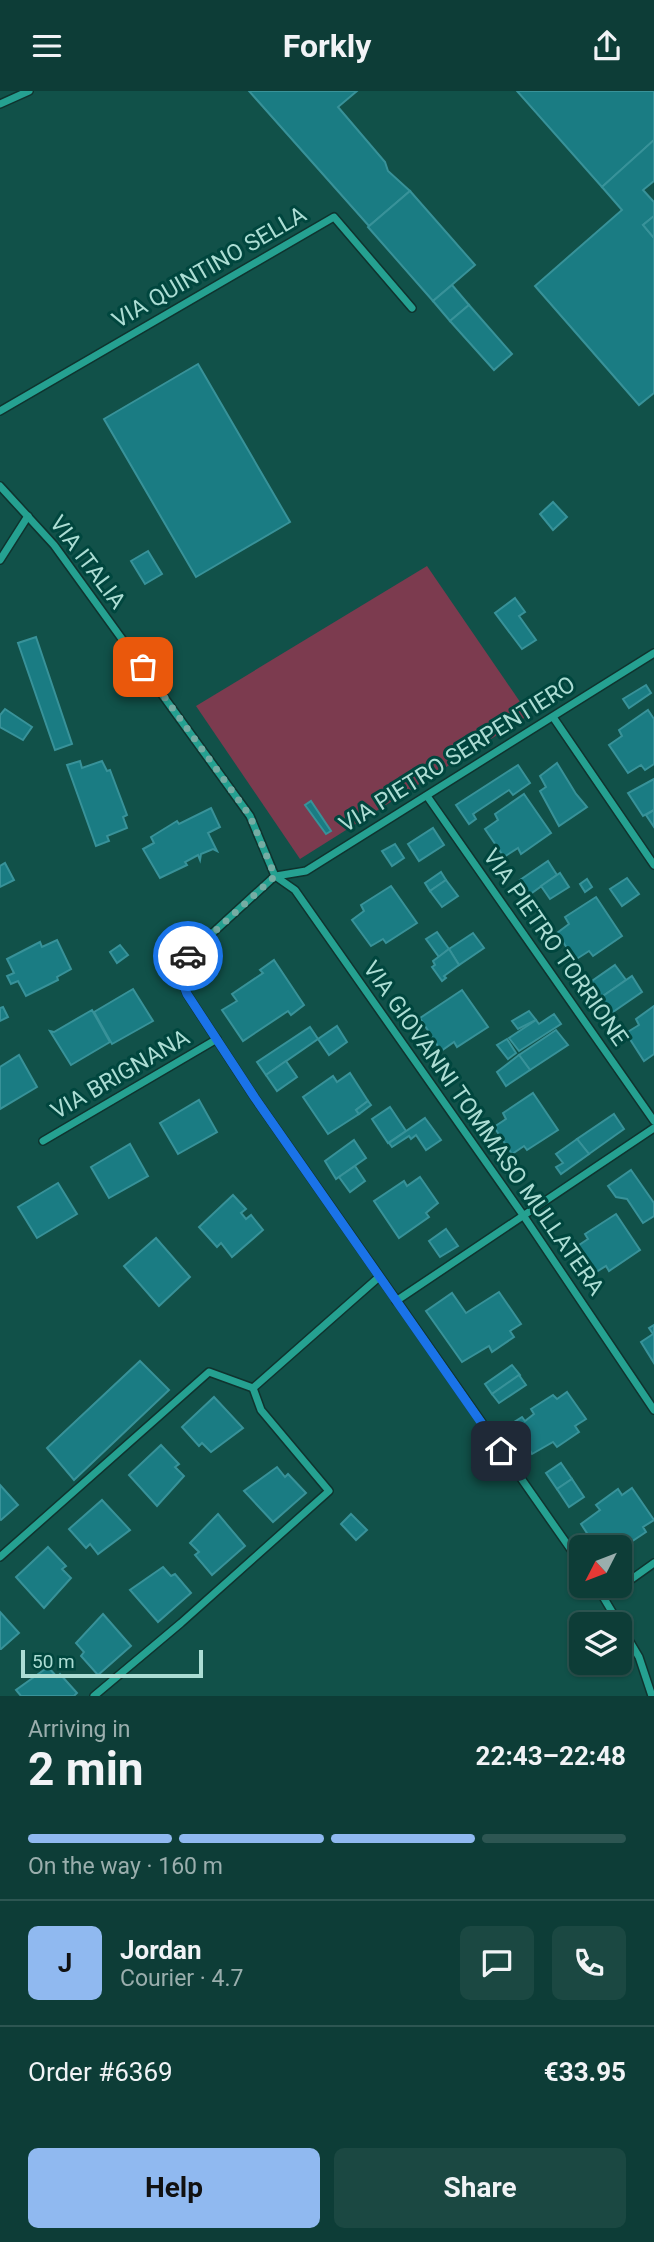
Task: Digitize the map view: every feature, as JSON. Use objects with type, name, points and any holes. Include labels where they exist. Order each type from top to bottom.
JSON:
[{"type":"street","points":[[0,104],[30,91]]},
{"type":"street","name":"VIA QUINTINO SELLA","points":[[0,411],[334,217],[412,308]]},
{"type":"street","name":"VIA ITALIA","points":[[0,486],[54,545],[250,816],[275,876]]},
{"type":"street","points":[[0,560],[28,516]]},
{"type":"street","name":"VIA PIETRO SERPENTIERO","points":[[275,876],[306,871],[654,653]]},
{"type":"street","points":[[553,717],[654,865]]},
{"type":"street","name":"VIA PIETRO TORRIONE","points":[[427,796],[654,1121]]},
{"type":"street","name":"VIA BRIGNANA","points":[[275,876],[183,960],[181,978],[187,994],[379,1277],[569,1547]]},
{"type":"street","name":"VIA GIOVANNI TOMMASO MULLATERA","points":[[275,876],[295,890],[523,1215],[654,1410]]},
{"type":"street","name":"VIA BRIGNANA","points":[[43,1141],[217,1039]]},
{"type":"street","points":[[396,1301],[654,1128]]},
{"type":"street","points":[[253,1388],[379,1277]]},
{"type":"street","points":[[0,1557],[209,1372],[253,1388]]},
{"type":"street","points":[[94,1696],[181,1623],[329,1491],[261,1410],[253,1388]]},
{"type":"street","points":[[632,1579],[654,1563]]},
{"type":"street","points":[[605,1598],[639,1657],[652,1696]]},
{"type":"shaded area","points":[[427,566],[529,715],[300,859],[196,706]]},
{"type":"building","points":[[249,91],[357,91],[338,107],[385,162],[388,171],[410,191],[369,226]]},
{"type":"building","points":[[517,91],[654,91],[654,140],[602,187]]},
{"type":"building","points":[[654,140],[654,181],[643,190],[654,202],[654,216],[643,225],[654,238],[654,393],[639,405],[535,286],[622,210],[602,187]]},
{"type":"building","points":[[410,191],[475,265],[433,301],[368,227]]},
{"type":"building","points":[[654,216],[654,238],[643,225]]},
{"type":"building","points":[[452,285],[469,305],[450,321],[433,301]]},
{"type":"building","points":[[469,305],[512,354],[494,370],[450,321]]},
{"type":"building","points":[[198,364],[290,522],[196,577],[104,419]]},
{"type":"building","points":[[553,502],[567,517],[553,530],[540,514]]},
{"type":"building","points":[[148,551],[162,574],[145,584],[131,561]]},
{"type":"building","points":[[515,598],[525,612],[519,616],[536,640],[522,649],[495,613]]},
{"type":"building","points":[[36,637],[72,744],[55,750],[18,643]]},
{"type":"building","points":[[646,685],[651,693],[629,708],[623,699]]},
{"type":"building","points":[[5,709],[32,727],[23,740],[0,727],[0,715]]},
{"type":"building","points":[[648,710],[654,719],[654,764],[645,770],[641,765],[628,773],[609,745],[622,736],[619,730]]},
{"type":"building","points":[[80,761],[82,768],[102,761],[107,771],[110,770],[127,815],[123,817],[127,828],[107,836],[109,841],[96,846],[67,765]]},
{"type":"building","points":[[557,763],[587,807],[559,826],[540,791],[546,787],[540,776]]},
{"type":"building","points":[[518,765],[530,783],[513,795],[509,790],[473,814],[476,819],[469,824],[456,805]]},
{"type":"building","points":[[654,779],[654,810],[643,816],[628,793]]},
{"type":"building","points":[[524,794],[551,833],[521,854],[518,848],[504,857],[485,829],[498,820],[495,814]]},
{"type":"building","points":[[311,801],[331,831],[326,834],[305,805]]},
{"type":"building","points":[[211,808],[220,827],[208,833],[217,851],[213,849],[201,854],[200,860],[198,855],[185,862],[187,865],[160,878],[143,849],[154,843],[151,837],[177,821],[179,824]]},
{"type":"building","points":[[654,810],[654,827],[646,815]]},
{"type":"building","points":[[433,828],[444,845],[419,861],[408,844]]},
{"type":"building","points":[[395,844],[404,858],[392,866],[382,851]]},
{"type":"building","points":[[548,861],[557,875],[529,895],[520,880]]},
{"type":"building","points":[[5,863],[14,880],[0,887],[0,866]]},
{"type":"building","points":[[441,872],[446,880],[430,891],[425,883]]},
{"type":"building","points":[[560,873],[569,887],[550,899],[541,886]]},
{"type":"building","points":[[627,878],[639,894],[622,906],[610,889]]},
{"type":"building","points":[[587,879],[592,887],[585,892],[580,884]]},
{"type":"building","points":[[446,880],[458,896],[442,907],[430,891]]},
{"type":"building","points":[[391,886],[417,923],[386,943],[383,939],[371,946],[352,920],[364,911],[361,905]]},
{"type":"building","points":[[596,897],[622,936],[593,956],[589,951],[575,960],[557,933],[569,924],[565,917]]},
{"type":"building","points":[[437,932],[449,949],[439,957],[426,939]]},
{"type":"building","points":[[473,933],[484,948],[459,965],[449,949]]},
{"type":"building","points":[[57,940],[71,969],[57,977],[58,980],[26,996],[18,981],[11,984],[7,976],[14,973],[7,959],[40,942],[42,947]]},
{"type":"building","points":[[120,945],[128,955],[117,963],[110,952]]},
{"type":"building","points":[[449,949],[459,965],[444,976],[446,978],[442,981],[432,967],[435,965],[433,961]]},
{"type":"building","points":[[274,960],[304,1005],[291,1015],[288,1011],[243,1041],[222,1010],[237,1001],[232,994],[263,973],[260,970]]},
{"type":"building","points":[[615,965],[626,980],[600,998],[589,983]]},
{"type":"building","points":[[632,976],[642,992],[610,1014],[600,998]]},
{"type":"building","points":[[133,989],[153,1021],[112,1044],[94,1012]]},
{"type":"building","points":[[462,990],[488,1027],[457,1047],[454,1042],[441,1051],[420,1018]]},
{"type":"building","points":[[654,1006],[654,1054],[644,1061],[626,1033],[639,1025],[636,1019]]},
{"type":"building","points":[[3,1007],[8,1017],[0,1021],[0,1008]]},
{"type":"building","points":[[92,1010],[110,1042],[71,1065],[50,1031],[54,1032]]},
{"type":"building","points":[[529,1011],[536,1020],[518,1029],[512,1021]]},
{"type":"building","points":[[554,1014],[561,1024],[519,1051],[509,1038],[536,1020],[539,1024]]},
{"type":"building","points":[[337,1026],[347,1042],[329,1055],[318,1039]]},
{"type":"building","points":[[310,1027],[318,1039],[266,1075],[257,1062]]},
{"type":"building","points":[[556,1030],[568,1045],[530,1070],[519,1055]]},
{"type":"building","points":[[507,1039],[516,1053],[508,1059],[497,1045]]},
{"type":"building","points":[[19,1055],[37,1087],[0,1109],[0,1067]]},
{"type":"building","points":[[519,1055],[530,1070],[506,1086],[497,1072]]},
{"type":"building","points":[[286,1061],[297,1077],[277,1091],[266,1075]]},
{"type":"building","points":[[350,1073],[368,1101],[356,1110],[359,1114],[328,1134],[303,1097],[333,1076],[337,1082]]},
{"type":"building","points":[[533,1093],[558,1130],[527,1150],[524,1146],[512,1154],[494,1127],[506,1119],[503,1113]]},
{"type":"building","points":[[199,1100],[217,1132],[178,1154],[160,1123]]},
{"type":"building","points":[[368,1101],[371,1105],[359,1114],[356,1110]]},
{"type":"building","points":[[390,1107],[406,1131],[388,1143],[372,1119]]},
{"type":"building","points":[[614,1114],[624,1129],[589,1154],[577,1139]]},
{"type":"building","points":[[425,1118],[441,1140],[426,1150],[416,1135],[411,1139],[409,1136],[392,1147],[389,1143]]},
{"type":"building","points":[[577,1139],[589,1154],[561,1174],[556,1167],[563,1163],[556,1154]]},
{"type":"building","points":[[354,1140],[366,1158],[336,1179],[325,1161]]},
{"type":"building","points":[[130,1144],[148,1176],[109,1198],[91,1167]]},
{"type":"building","points":[[355,1166],[365,1181],[350,1192],[339,1177]]},
{"type":"building","points":[[631,1170],[654,1203],[654,1216],[643,1223],[627,1199],[616,1197],[608,1186]]},
{"type":"building","points":[[420,1177],[438,1203],[426,1213],[429,1217],[399,1238],[374,1201],[404,1181],[407,1186]]},
{"type":"building","points":[[58,1183],[77,1214],[37,1238],[18,1207]]},
{"type":"building","points":[[233,1195],[246,1209],[241,1213],[246,1219],[251,1215],[263,1230],[232,1257],[221,1243],[217,1247],[199,1227]]},
{"type":"building","points":[[616,1214],[640,1250],[609,1271],[606,1266],[593,1274],[576,1247],[588,1239],[585,1234]]},
{"type":"building","points":[[446,1229],[458,1246],[440,1257],[429,1241]]},
{"type":"building","points":[[156,1238],[190,1277],[159,1306],[124,1266]]},
{"type":"building","points":[[499,1292],[521,1324],[510,1331],[514,1337],[492,1352],[489,1346],[462,1362],[426,1311],[452,1293],[466,1313]]},
{"type":"building","points":[[654,1325],[654,1363],[641,1342],[653,1334],[649,1328]]},
{"type":"building","points":[[140,1361],[169,1390],[74,1480],[47,1448]]},
{"type":"building","points":[[512,1365],[520,1375],[492,1394],[485,1384]]},
{"type":"building","points":[[519,1375],[526,1385],[499,1403],[492,1394]]},
{"type":"building","points":[[567,1392],[586,1419],[575,1426],[579,1432],[557,1447],[553,1442],[532,1454],[514,1422],[522,1417],[525,1421],[534,1414],[531,1409],[553,1395],[557,1399]]},
{"type":"building","points":[[214,1397],[243,1428],[211,1452],[202,1443],[199,1446],[182,1427]]},
{"type":"building","points":[[161,1445],[179,1464],[175,1467],[184,1476],[157,1506],[129,1475]]},
{"type":"building","points":[[561,1463],[572,1479],[557,1489],[546,1473]]},
{"type":"building","points":[[277,1467],[285,1477],[288,1474],[306,1493],[273,1522],[244,1491]]},
{"type":"building","points":[[572,1479],[584,1497],[569,1507],[557,1489]]},
{"type":"building","points":[[0,1485],[18,1505],[1,1520],[0,1519]]},
{"type":"building","points":[[632,1488],[654,1520],[643,1527],[646,1532],[632,1541],[632,1535],[588,1535],[581,1524],[600,1510],[596,1505],[618,1489],[622,1495]]},
{"type":"building","points":[[102,1500],[130,1530],[98,1554],[90,1544],[86,1548],[69,1529]]},
{"type":"building","points":[[218,1514],[245,1546],[212,1575],[195,1555],[199,1552],[190,1543]]},
{"type":"building","points":[[351,1514],[367,1530],[356,1540],[341,1524]]},
{"type":"building","points":[[48,1547],[66,1566],[62,1569],[71,1578],[44,1608],[16,1577]]},
{"type":"building","points":[[163,1567],[171,1576],[175,1574],[191,1593],[158,1622],[130,1590]]},
{"type":"building","points":[[0,1612],[19,1633],[1,1649],[0,1649]]},
{"type":"building","points":[[103,1614],[131,1646],[98,1675],[81,1656],[84,1652],[76,1643]]},
{"type":"building","points":[[48,1667],[57,1677],[60,1674],[77,1693],[74,1696],[21,1696],[16,1690]]},
{"type":"way so far","points":[[143,667],[250,816],[275,876],[188,956]]},
{"type":"route","points":[[188,956],[183,960],[181,978],[187,994],[255,1098],[501,1451]]}]
